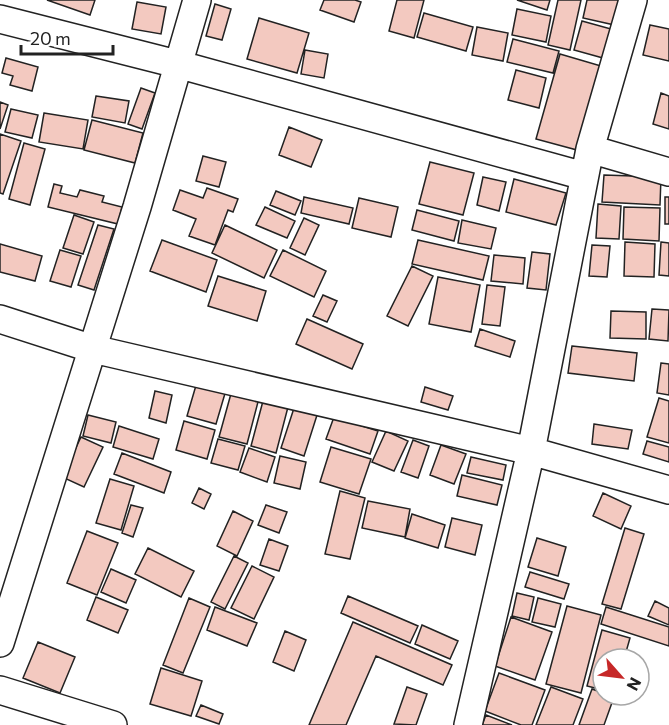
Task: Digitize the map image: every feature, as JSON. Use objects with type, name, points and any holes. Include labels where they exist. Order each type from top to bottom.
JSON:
[{"type":"street","points":[[0,643],[137,207],[197,0]]},
{"type":"street","points":[[468,725],[531,451],[590,149],[633,0]]},
{"type":"street","points":[[0,19],[177,64],[584,176]]},
{"type":"street","points":[[590,149],[669,172]]},
{"type":"street","points":[[0,319],[93,349],[531,451],[669,490]]},
{"type":"street","points":[[0,690],[113,725]]},
{"type":"building","points":[[47,0],[95,0],[90,15]]},
{"type":"building","points":[[324,0],[361,2],[354,22],[320,10]]},
{"type":"building","points":[[397,0],[424,0],[414,38],[389,31]]},
{"type":"building","points":[[517,0],[550,0],[547,10]]},
{"type":"building","points":[[558,0],[581,0],[570,50],[548,45]]},
{"type":"building","points":[[587,0],[625,0],[619,26],[583,18]]},
{"type":"building","points":[[137,2],[166,7],[161,34],[132,29]]},
{"type":"building","points":[[215,4],[231,9],[222,40],[206,36]]},
{"type":"building","points":[[517,9],[551,16],[546,42],[512,35]]},
{"type":"building","points":[[424,13],[473,27],[466,51],[417,37]]},
{"type":"building","points":[[259,18],[309,33],[297,73],[247,59]]},
{"type":"building","points":[[582,21],[611,29],[603,58],[574,50]]},
{"type":"building","points":[[650,25],[669,29],[669,61],[643,55]]},
{"type":"building","points":[[477,27],[508,33],[503,61],[472,55]]},
{"type":"building","points":[[513,39],[559,51],[553,73],[507,62]]},
{"type":"building","points":[[305,50],[328,54],[324,78],[301,74]]},
{"type":"building","points":[[560,54],[601,66],[577,150],[536,139]]},
{"type":"building","points":[[6,58],[38,67],[32,91],[10,85],[13,76],[2,73]]},
{"type":"building","points":[[516,70],[546,78],[539,108],[508,100]]},
{"type":"building","points":[[141,88],[155,93],[142,129],[128,124]]},
{"type":"building","points":[[661,93],[669,96],[669,129],[653,124]]},
{"type":"building","points":[[96,96],[129,101],[125,123],[92,117]]},
{"type":"building","points":[[0,102],[8,105],[0,129]]},
{"type":"building","points":[[11,109],[38,115],[32,138],[5,132]]},
{"type":"building","points":[[44,113],[88,120],[83,149],[39,142]]},
{"type":"building","points":[[92,120],[143,133],[135,163],[84,150]]},
{"type":"building","points":[[289,127],[322,140],[311,167],[279,155]]},
{"type":"building","points":[[0,134],[21,141],[3,194],[0,193]]},
{"type":"building","points":[[24,143],[45,149],[30,205],[9,199]]},
{"type":"building","points":[[203,156],[226,162],[219,187],[196,181]]},
{"type":"building","points":[[430,162],[474,173],[463,215],[419,204]]},
{"type":"building","points":[[604,175],[661,177],[660,205],[602,202]]},
{"type":"building","points":[[483,177],[506,182],[499,211],[477,205]]},
{"type":"building","points":[[514,179],[566,193],[556,225],[506,212]]},
{"type":"building","points":[[54,184],[62,186],[60,193],[77,197],[80,190],[104,196],[102,202],[122,207],[118,224],[48,207]]},
{"type":"building","points":[[207,188],[238,199],[233,212],[228,210],[215,245],[189,236],[196,219],[173,210],[180,190],[203,198]]},
{"type":"building","points":[[276,191],[301,201],[295,215],[270,205]]},
{"type":"building","points":[[304,197],[353,208],[349,224],[301,213]]},
{"type":"building","points":[[665,197],[669,197],[669,224],[665,224]]},
{"type":"building","points":[[359,198],[398,207],[391,237],[352,228]]},
{"type":"building","points":[[598,204],[621,206],[619,239],[596,238]]},
{"type":"building","points":[[265,207],[295,221],[287,238],[256,225]]},
{"type":"building","points":[[624,207],[660,208],[659,241],[623,239]]},
{"type":"building","points":[[417,210],[459,221],[454,241],[412,230]]},
{"type":"building","points":[[74,215],[94,222],[83,254],[63,248]]},
{"type":"building","points":[[304,218],[319,225],[305,255],[290,248]]},
{"type":"building","points":[[462,220],[496,228],[491,249],[458,243]]},
{"type":"building","points":[[98,225],[114,229],[94,290],[78,285]]},
{"type":"building","points":[[225,225],[277,250],[264,278],[212,253]]},
{"type":"building","points":[[162,240],[217,260],[206,292],[150,271]]},
{"type":"building","points":[[418,240],[489,256],[483,280],[412,264]]},
{"type":"building","points":[[625,242],[655,244],[654,277],[624,276]]},
{"type":"building","points":[[661,242],[669,243],[669,276],[659,275]]},
{"type":"building","points":[[0,244],[42,256],[35,281],[0,272]]},
{"type":"building","points":[[592,245],[610,246],[607,277],[589,276]]},
{"type":"building","points":[[60,250],[81,256],[71,287],[50,281]]},
{"type":"building","points":[[283,250],[326,271],[314,297],[270,276]]},
{"type":"building","points":[[532,252],[550,254],[546,290],[527,288]]},
{"type":"building","points":[[494,255],[525,258],[523,284],[491,281]]},
{"type":"building","points":[[412,266],[433,276],[408,326],[387,316]]},
{"type":"building","points":[[218,276],[266,291],[257,321],[208,306]]},
{"type":"building","points":[[438,277],[480,285],[471,332],[429,324]]},
{"type":"building","points":[[487,285],[505,287],[500,326],[482,324]]},
{"type":"building","points":[[323,295],[337,301],[327,322],[313,316]]},
{"type":"building","points":[[652,309],[669,310],[668,341],[649,339]]},
{"type":"building","points":[[611,311],[646,312],[646,339],[610,338]]},
{"type":"building","points":[[307,319],[363,344],[352,369],[296,344]]},
{"type":"building","points":[[480,329],[515,341],[510,357],[475,346]]},
{"type":"building","points":[[572,346],[637,353],[634,381],[568,373]]},
{"type":"building","points":[[661,363],[669,364],[669,395],[657,393]]},
{"type":"building","points":[[197,382],[226,390],[216,424],[187,416]]},
{"type":"building","points":[[425,387],[453,396],[448,410],[421,402]]},
{"type":"building","points":[[232,390],[259,398],[247,444],[219,437]]},
{"type":"building","points":[[155,391],[172,395],[166,423],[149,418]]},
{"type":"building","points":[[659,398],[669,401],[669,443],[647,437]]},
{"type":"building","points":[[263,401],[288,407],[276,453],[251,446]]},
{"type":"building","points":[[295,405],[318,412],[304,456],[281,448]]},
{"type":"building","points":[[88,415],[116,422],[111,443],[83,436]]},
{"type":"building","points":[[334,417],[378,431],[370,454],[326,439]]},
{"type":"building","points":[[184,421],[215,430],[207,459],[176,450]]},
{"type":"building","points":[[594,424],[632,430],[628,449],[592,444]]},
{"type":"building","points":[[119,426],[159,439],[153,459],[113,447]]},
{"type":"building","points":[[386,431],[408,441],[394,471],[372,462]]},
{"type":"building","points":[[81,437],[103,447],[84,487],[62,477]]},
{"type":"building","points":[[218,439],[245,446],[238,470],[211,463]]},
{"type":"building","points":[[413,440],[429,446],[418,478],[401,472]]},
{"type":"building","points":[[647,441],[669,447],[669,462],[643,454]]},
{"type":"building","points":[[441,445],[466,454],[454,484],[430,475]]},
{"type":"building","points":[[331,447],[371,459],[359,494],[320,482]]},
{"type":"building","points":[[249,448],[275,457],[267,482],[240,472]]},
{"type":"building","points":[[122,453],[171,472],[164,493],[114,474]]},
{"type":"building","points":[[280,456],[306,462],[300,489],[274,483]]},
{"type":"building","points":[[471,457],[506,465],[503,480],[467,473]]},
{"type":"building","points":[[462,475],[502,485],[497,505],[457,496]]},
{"type":"building","points":[[110,479],[134,486],[121,530],[96,523]]},
{"type":"building","points":[[199,488],[211,494],[204,509],[192,503]]},
{"type":"building","points":[[340,491],[365,498],[350,559],[325,554]]},
{"type":"building","points":[[603,493],[631,506],[621,529],[593,516]]},
{"type":"building","points":[[368,501],[410,509],[405,537],[362,528]]},
{"type":"building","points":[[131,505],[143,508],[133,537],[122,533]]},
{"type":"building","points":[[266,505],[287,512],[279,533],[258,525]]},
{"type":"building","points":[[233,511],[253,521],[237,556],[217,546]]},
{"type":"building","points":[[412,514],[445,525],[438,548],[405,538]]},
{"type":"building","points":[[452,518],[482,525],[475,555],[445,547]]},
{"type":"building","points":[[625,528],[644,534],[621,609],[602,604]]},
{"type":"building","points":[[87,531],[118,543],[97,595],[67,583]]},
{"type":"building","points":[[537,538],[566,547],[558,576],[528,567]]},
{"type":"building","points":[[269,539],[288,546],[279,571],[260,565]]},
{"type":"building","points":[[148,548],[194,571],[181,597],[135,574]]},
{"type":"building","points":[[234,556],[248,563],[225,609],[211,602]]},
{"type":"building","points":[[252,566],[274,577],[254,619],[231,608]]},
{"type":"building","points":[[111,569],[136,580],[126,603],[101,592]]},
{"type":"building","points":[[530,572],[569,584],[564,599],[525,587]]},
{"type":"building","points":[[517,593],[534,597],[529,620],[512,616]]},
{"type":"building","points":[[348,596],[418,626],[410,643],[341,613]]},
{"type":"building","points":[[96,597],[128,610],[118,633],[87,620]]},
{"type":"building","points":[[189,598],[210,607],[183,673],[163,665]]},
{"type":"building","points":[[538,598],[561,604],[555,627],[532,622]]},
{"type":"building","points":[[655,601],[669,608],[669,625],[648,616]]},
{"type":"building","points":[[567,606],[601,615],[581,693],[546,684]]},
{"type":"building","points":[[215,607],[257,623],[247,646],[207,630]]},
{"type":"building","points":[[606,607],[669,627],[669,646],[601,624]]},
{"type":"building","points":[[511,617],[552,632],[535,680],[495,666]]},
{"type":"building","points":[[353,622],[452,665],[443,685],[376,656],[346,725],[309,725]]},
{"type":"building","points":[[422,625],[458,641],[450,659],[415,644]]},
{"type":"building","points":[[602,630],[630,638],[627,647],[597,647]]},
{"type":"building","points":[[285,631],[306,640],[294,671],[273,662]]},
{"type":"building","points":[[38,642],[75,657],[60,693],[23,678]]},
{"type":"building","points":[[161,668],[202,681],[191,716],[150,704]]},
{"type":"building","points":[[591,671],[591,687],[587,686]]},
{"type":"building","points":[[499,673],[545,690],[532,725],[521,725],[485,711]]},
{"type":"building","points":[[407,687],[427,694],[416,725],[394,724]]},
{"type":"building","points":[[551,687],[583,699],[573,725],[536,725]]},
{"type":"building","points":[[591,692],[591,707],[610,707],[604,725],[579,725]]},
{"type":"building","points":[[201,705],[223,714],[219,724],[196,716]]},
{"type":"building","points":[[486,715],[512,725],[482,725]]}]
